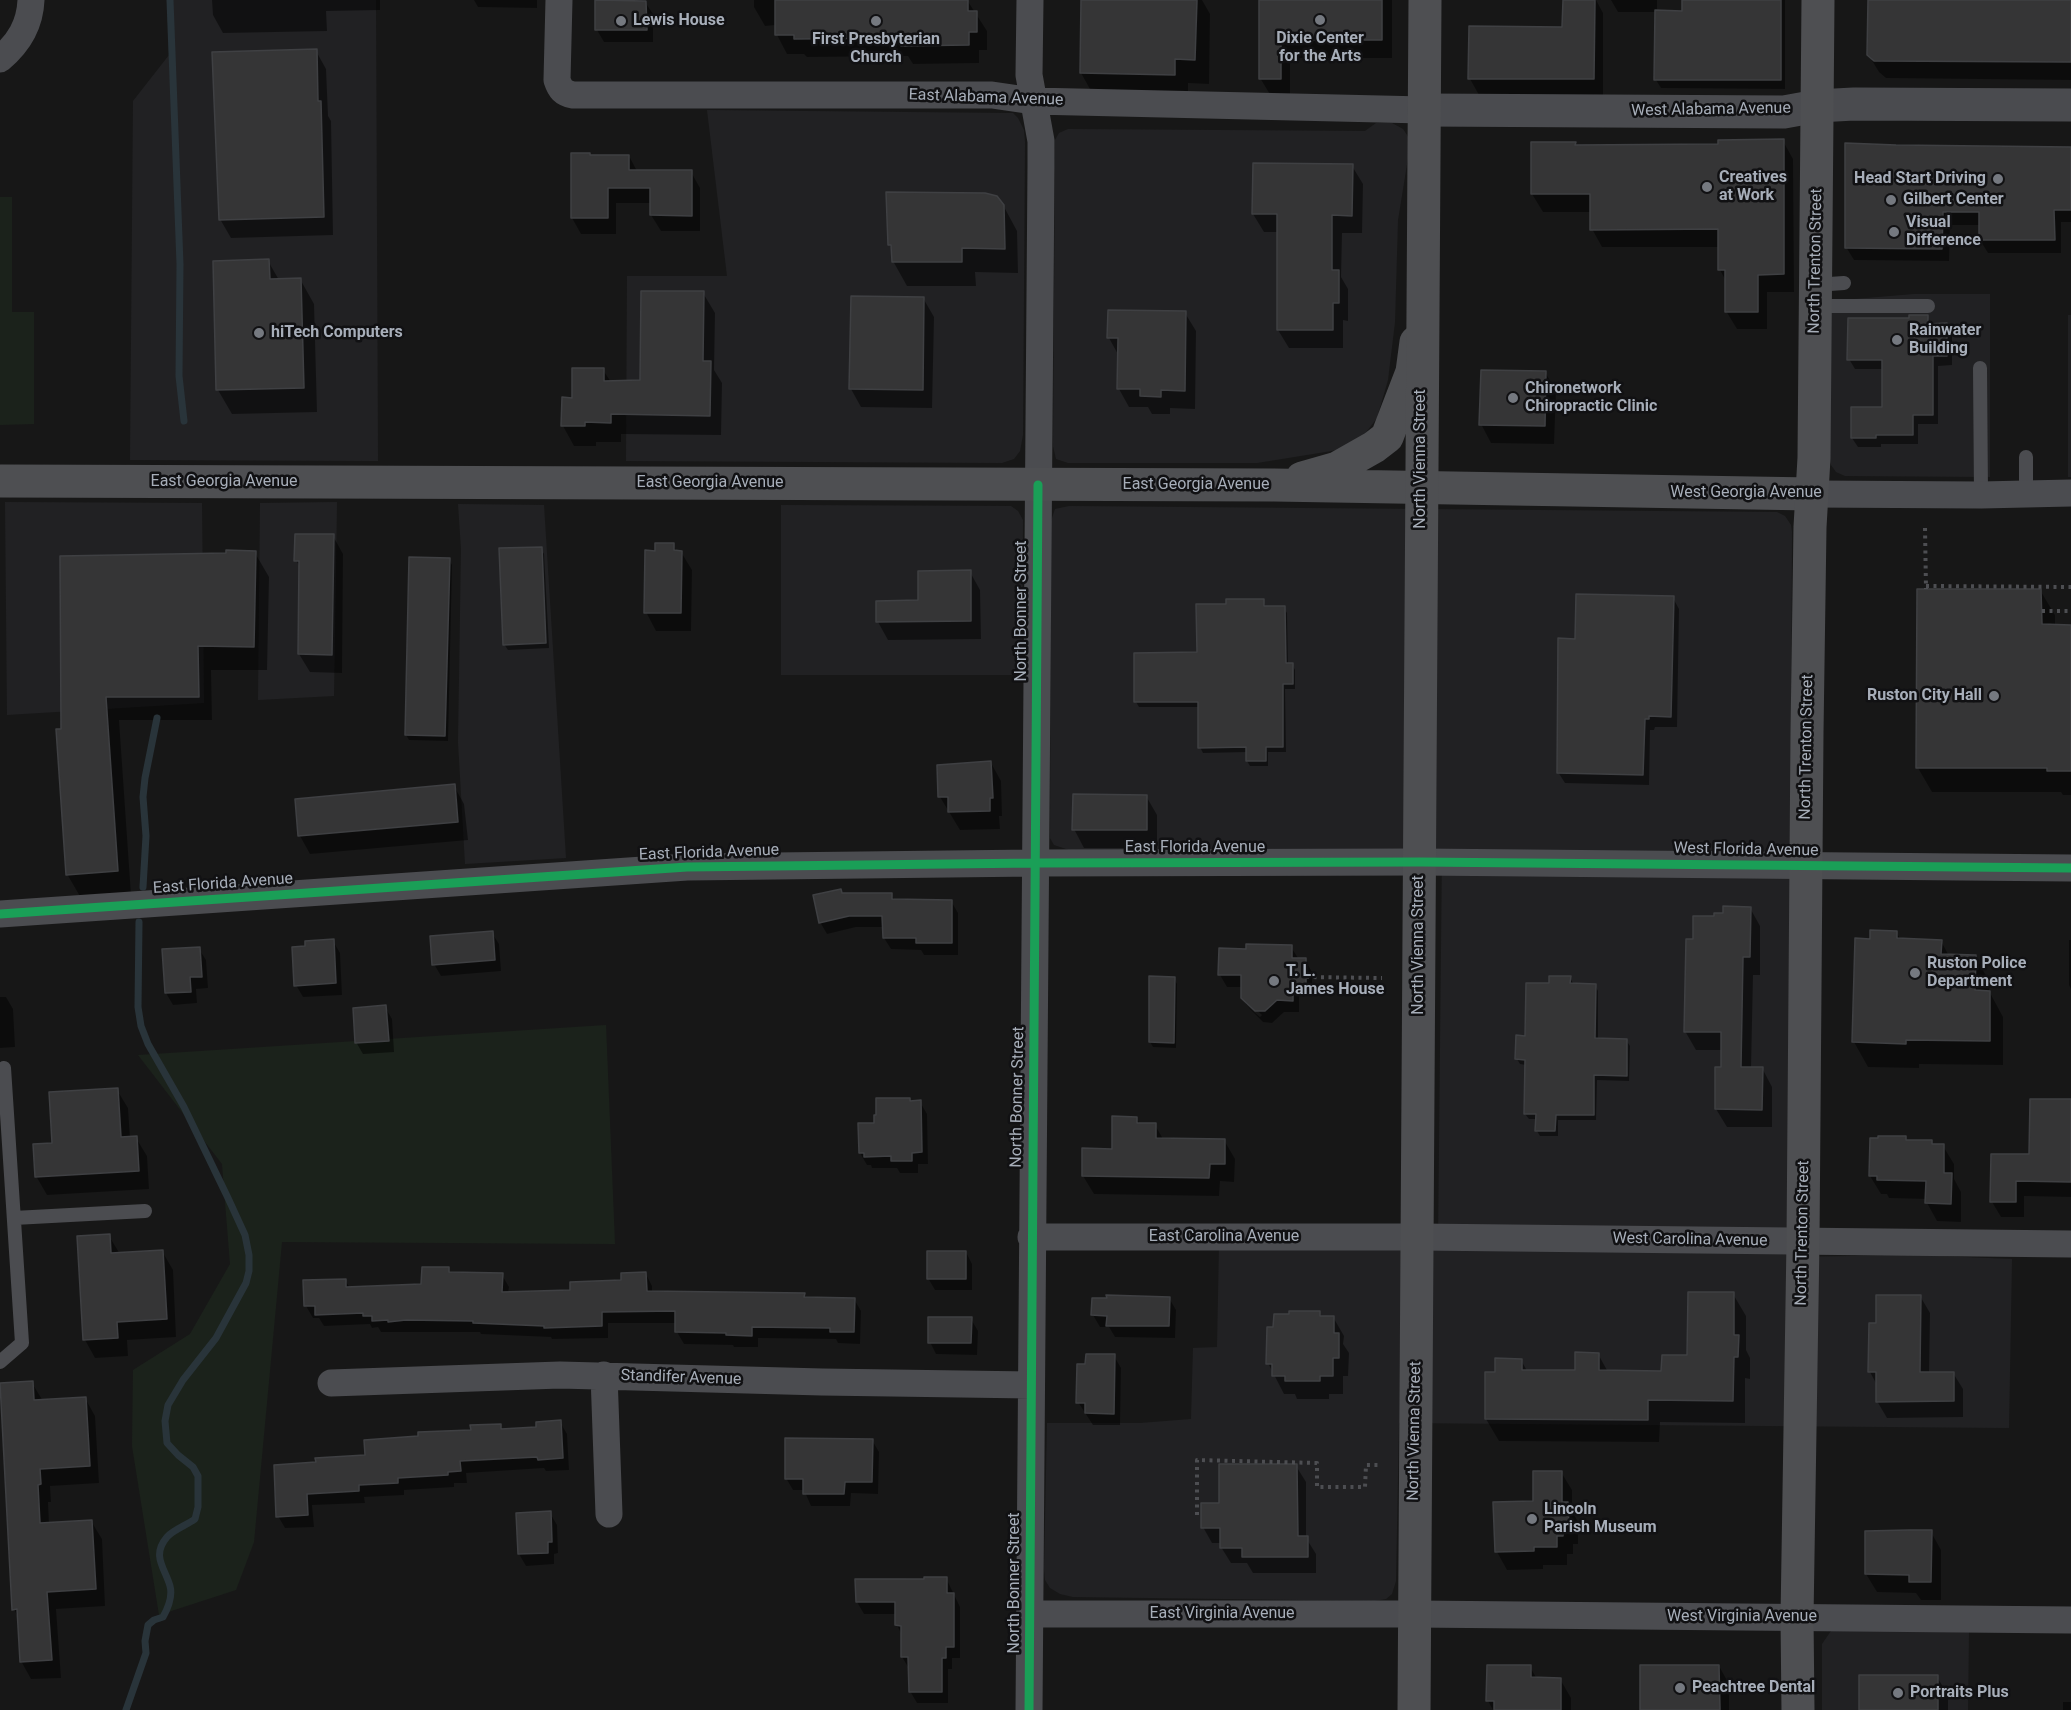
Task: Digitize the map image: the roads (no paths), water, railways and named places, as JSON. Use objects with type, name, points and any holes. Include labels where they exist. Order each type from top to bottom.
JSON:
[{"type":"main road","name":"North Vienna Street","points":[[1414,1710],[1425,0]]},
{"type":"main road","name":"North Trenton Street","points":[[1798,1710],[1797,1618],[1812,494],[1825,291],[1817,106],[1818,0]]},
{"type":"main road","name":"West Alabama Avenue","points":[[1424,110],[1784,112],[1817,106],[1854,104],[2071,105]]},
{"type":"main road","points":[[1274,485],[1336,468],[1387,437],[1412,372],[1422,290]]},
{"type":"main road","name":"East Georgia Avenue","points":[[0,481],[1274,485],[1421,489]]},
{"type":"main road","name":"West Georgia Avenue","points":[[1421,489],[1812,494]]},
{"type":"street","points":[[0,59],[24,30],[30,16],[31,0]]},
{"type":"street","name":"East Alabama Avenue","points":[[559,0],[557,80],[565,93],[573,95],[992,95],[1033,101],[1424,110]]},
{"type":"street","name":"North Bonner Street","points":[[1029,1710],[1041,141],[1029,75],[1030,0]]},
{"type":"street","name":"West Georgia Avenue","points":[[1812,494],[2071,494]]},
{"type":"street","name":"East Florida Avenue","points":[[0,914],[687,867],[1420,862]]},
{"type":"street","name":"West Florida Avenue","points":[[1420,862],[2071,868]]},
{"type":"street","name":"East Carolina Avenue","points":[[1031,1237],[1418,1237]]},
{"type":"street","name":"West Carolina Avenue","points":[[1418,1237],[2071,1244]]},
{"type":"street","name":"Standifer Avenue","points":[[331,1383],[561,1375],[1030,1385]]},
{"type":"street","points":[[604,1376],[609,1514]]},
{"type":"street","name":"East Virginia Avenue","points":[[1030,1614],[1414,1614]]},
{"type":"street","name":"West Virginia Avenue","points":[[1414,1614],[2071,1620]]},
{"type":"lane","points":[[1825,291],[1928,306]]},
{"type":"lane","points":[[1980,368],[1981,495]]},
{"type":"lane","points":[[2026,457],[2026,495]]},
{"type":"lane","points":[[0,1362],[22,1343],[4,1068]]},
{"type":"lane","points":[[14,1218],[145,1211]]},
{"type":"waterway","points":[[170,0],[180,264],[179,376],[184,421]]},
{"type":"waterway","points":[[143,887],[146,836],[143,797],[157,718]]},
{"type":"waterway","points":[[126,1710],[146,1653],[145,1641],[148,1625],[163,1617],[170,1598],[171,1590],[160,1556],[162,1544],[170,1534],[195,1519],[198,1507],[198,1476],[193,1467],[167,1443],[165,1421],[168,1405],[183,1380],[216,1338],[246,1283],[249,1271],[245,1235],[184,1107],[148,1044],[141,1026],[138,1007],[139,922]]},
{"type":"place","name":"Dixie Center for the Arts","points":[[1320,20]]},
{"type":"place","name":"Lewis House","points":[[621,21]]},
{"type":"place","name":"First Presbyterian Church","points":[[876,21]]},
{"type":"place","name":"Head Start Driving","points":[[1998,179]]},
{"type":"place","name":"Creatives at Work","points":[[1707,187]]},
{"type":"place","name":"Gilbert Center","points":[[1891,200]]},
{"type":"place","name":"Visual Difference","points":[[1894,232]]},
{"type":"place","name":"hiTech Computers","points":[[259,333]]},
{"type":"place","name":"Rainwater Building","points":[[1897,340]]},
{"type":"place","name":"Chironetwork Chiropractic Clinic","points":[[1513,398]]},
{"type":"place","name":"Ruston City Hall","points":[[1994,696]]},
{"type":"place","name":"Ruston Police Department","points":[[1915,973]]},
{"type":"place","name":"T. L. James House","points":[[1274,981]]},
{"type":"place","name":"Lincoln Parish Museum","points":[[1532,1519]]},
{"type":"place","name":"Peachtree Dental","points":[[1680,1688]]},
{"type":"place","name":"Portraits Plus","points":[[1898,1693]]}]
